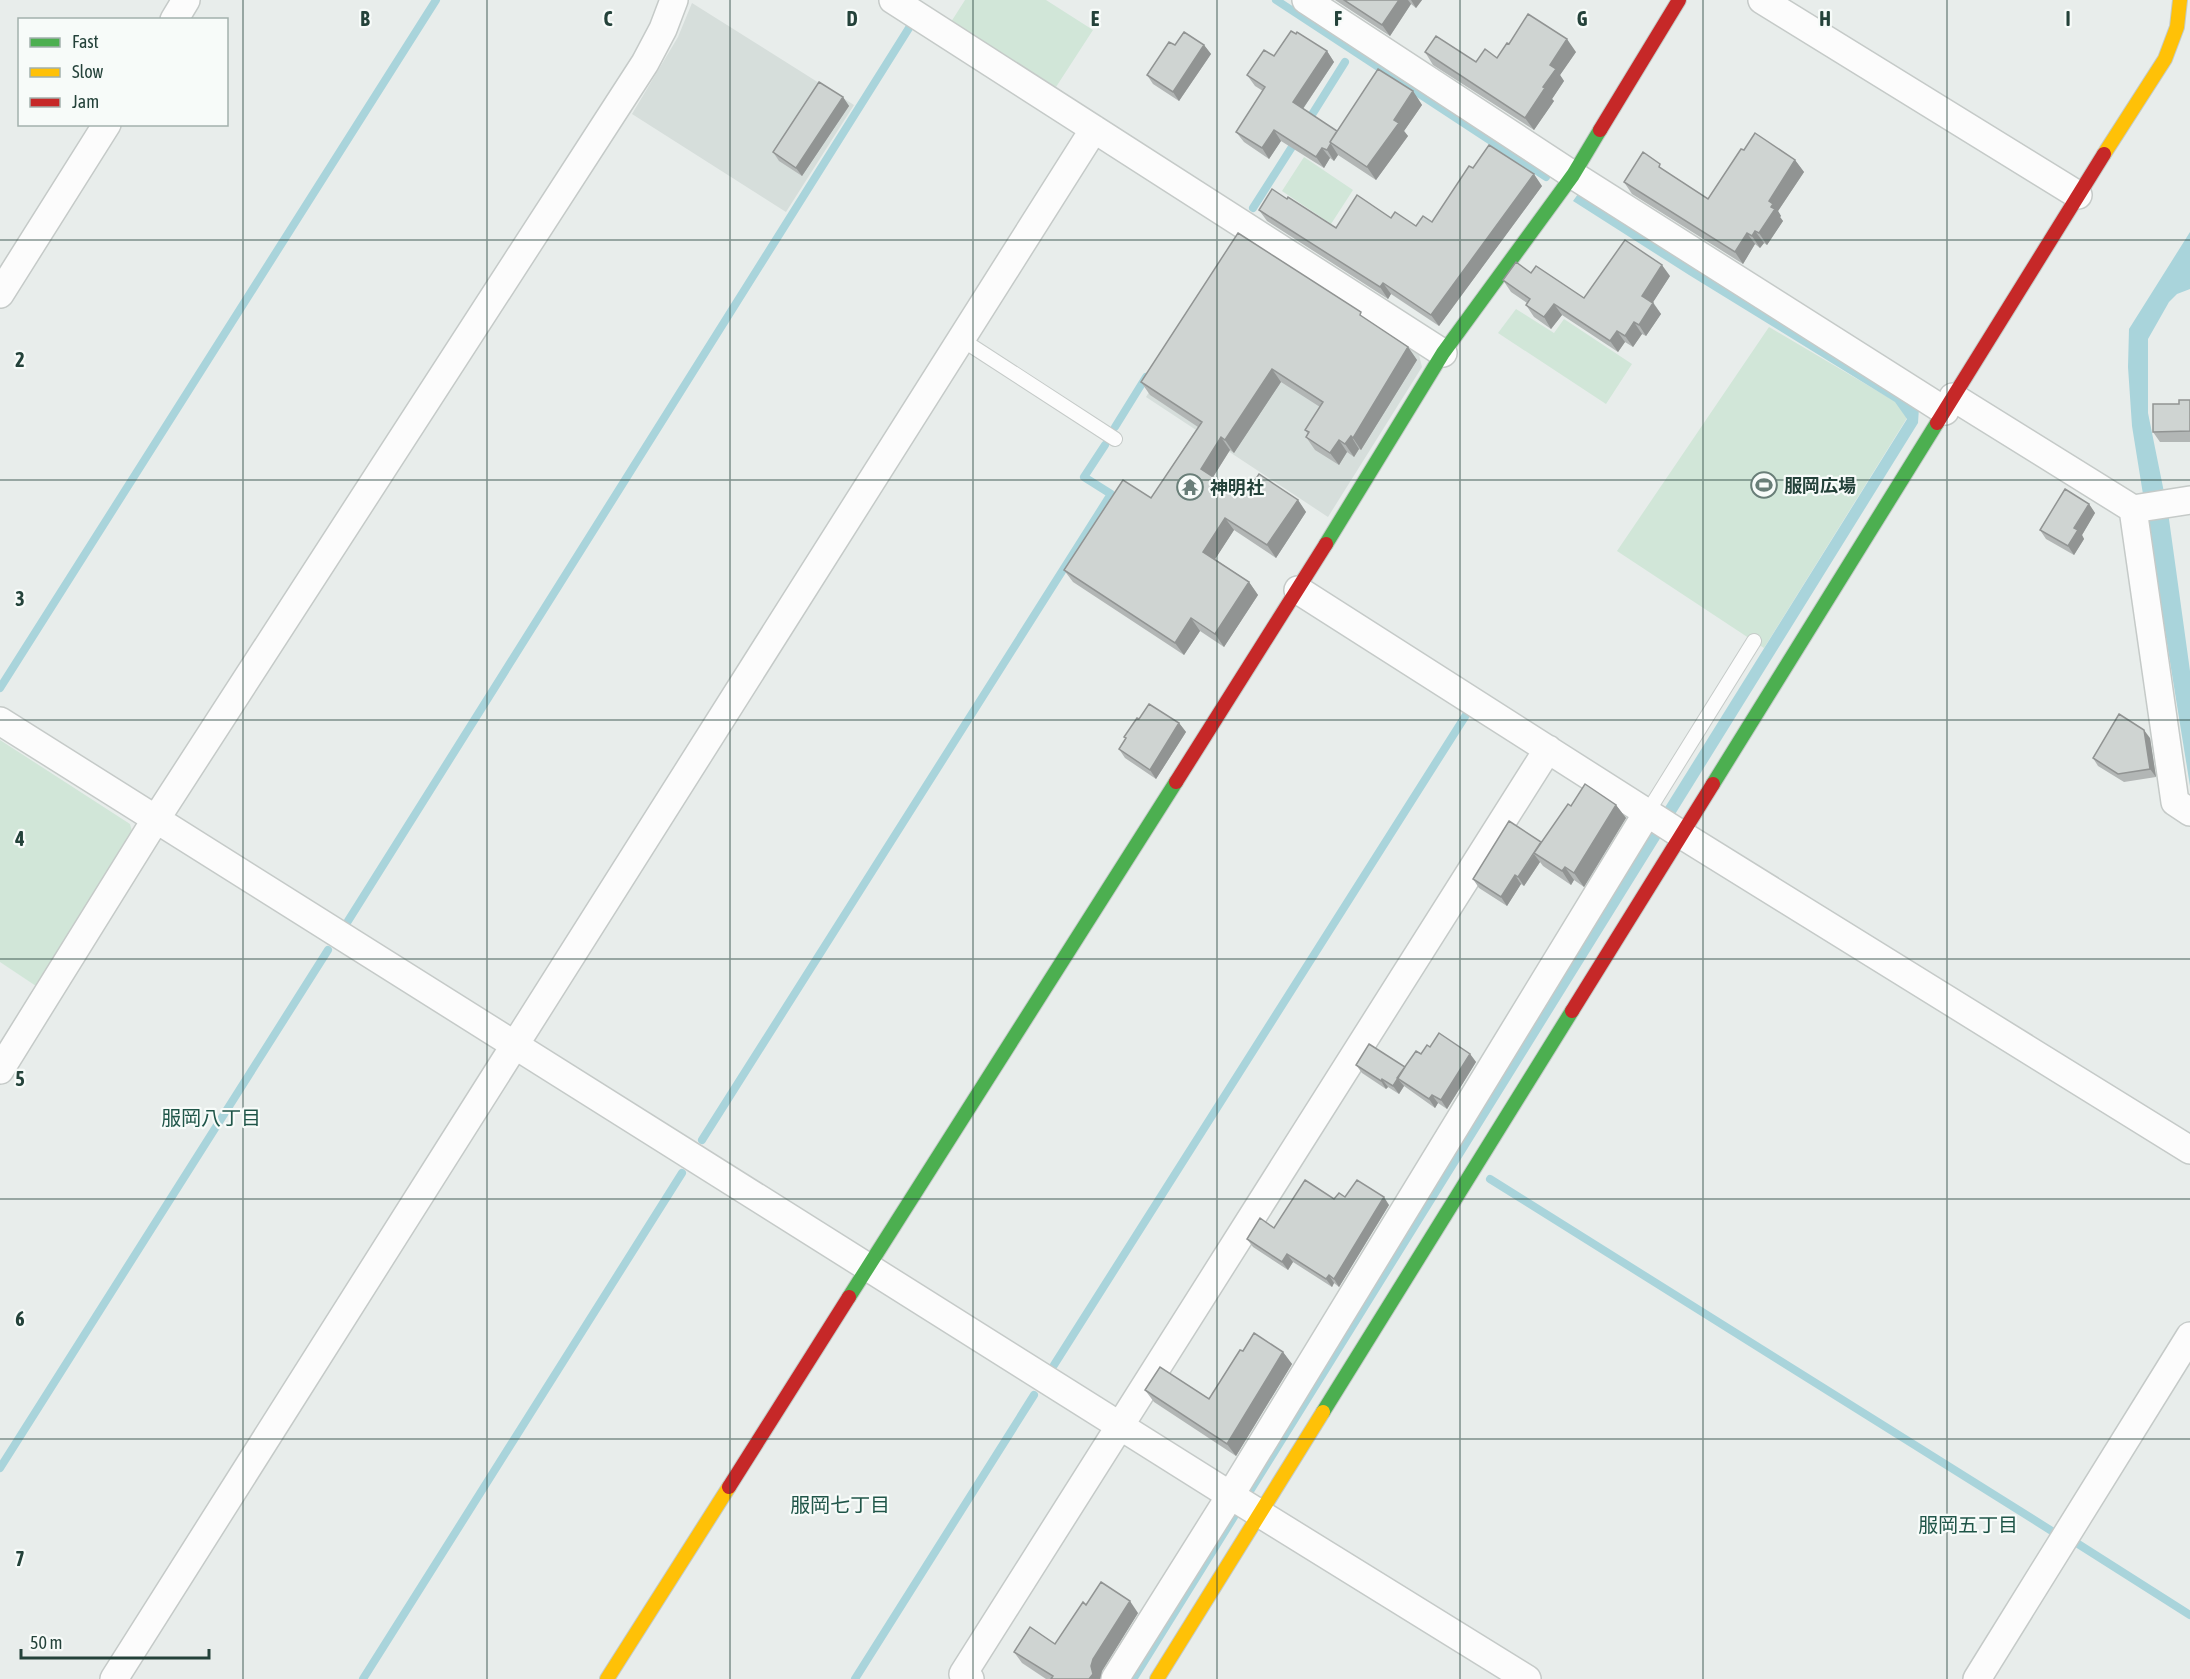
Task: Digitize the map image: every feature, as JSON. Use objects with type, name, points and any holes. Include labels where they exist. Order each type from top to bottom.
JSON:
[{"type":"street","points":[[175,18],[186,0]]},
{"type":"street","points":[[0,1070],[156,819],[645,63],[674,0]]},
{"type":"street","points":[[893,0],[1443,354]]},
{"type":"street","points":[[1306,0],[1573,174],[1949,404],[2158,505],[2175,802],[2190,812]]},
{"type":"street","points":[[607,1679],[1298,590],[1443,354],[1573,174],[1679,0]]},
{"type":"street","points":[[1762,0],[2078,195]]},
{"type":"street","points":[[1158,1679],[2078,195],[2165,59],[2177,27],[2180,0]]},
{"type":"street","points":[[0,294],[106,126]]},
{"type":"street","points":[[114,1679],[1094,129]]},
{"type":"street","points":[[1298,590],[1682,835],[2190,1150]]},
{"type":"street","points":[[0,721],[1260,1514],[1527,1679]]},
{"type":"street","points":[[970,1679],[963,1674],[1548,749]]},
{"type":"street","points":[[1115,1679],[1232,1496],[1647,813]]},
{"type":"street","points":[[1977,1679],[2190,1336]]},
{"type":"lane","points":[[961,339],[1115,439]]},
{"type":"lane","points":[[1647,813],[1754,641]]},
{"type":"shaded area","points":[[692,3],[854,105],[786,212],[632,114],[678,37]]},
{"type":"shaded area","points":[[1242,241],[1419,355],[1422,367],[1328,517],[1146,397]]},
{"type":"green space","points":[[965,0],[1046,0],[1093,30],[1056,87],[951,22]]},
{"type":"green space","points":[[1304,157],[1353,190],[1331,224],[1282,191]]},
{"type":"green space","points":[[1516,309],[1554,333],[1564,319],[1632,364],[1606,404],[1498,333]]},
{"type":"green space","name":"服岡広場","points":[[1769,327],[1896,402],[1907,418],[1764,648],[1617,551]]},
{"type":"green space","points":[[0,740],[130,824],[133,835],[39,988],[0,962]]},
{"type":"water","points":[[1578,194],[1919,408],[1918,423],[1138,1679],[1122,1679],[1907,419],[1895,402],[1573,201]]},
{"type":"water","points":[[2190,232],[2190,289],[2177,294],[2169,302],[2148,339],[2148,413],[2168,512],[2190,671],[2190,786],[2132,426],[2128,367],[2129,329]]},
{"type":"building","points":[[1344,0],[1399,0],[1382,25]]},
{"type":"building","points":[[1528,14],[1567,39],[1550,65],[1556,69],[1525,118],[1425,52],[1436,36],[1476,62],[1485,49],[1497,58]]},
{"type":"building","points":[[1291,31],[1296,34],[1297,32],[1327,51],[1293,102],[1337,131],[1327,150],[1322,148],[1316,157],[1274,130],[1262,148],[1236,132],[1265,87],[1247,75],[1264,50],[1274,56]]},
{"type":"building","points":[[1184,32],[1204,45],[1173,92],[1147,75],[1169,42],[1175,45]]},
{"type":"building","points":[[1378,69],[1413,91],[1394,120],[1399,123],[1367,167],[1330,142]]},
{"type":"building","points":[[819,82],[843,97],[796,168],[773,152]]},
{"type":"building","points":[[1755,133],[1795,160],[1769,201],[1773,204],[1771,207],[1775,209],[1759,233],[1755,231],[1752,236],[1747,233],[1735,252],[1624,182],[1643,152],[1660,164],[1659,167],[1708,199],[1741,149],[1744,150]]},
{"type":"building","points":[[1489,145],[1534,174],[1431,315],[1383,283],[1380,287],[1259,210],[1272,189],[1336,228],[1357,195],[1391,218],[1395,212],[1416,226],[1423,216],[1432,222],[1469,166],[1473,168]]},
{"type":"building","points":[[1238,233],[1361,312],[1360,315],[1408,347],[1353,438],[1351,436],[1345,444],[1339,440],[1330,453],[1306,437],[1309,432],[1305,430],[1323,402],[1272,369],[1225,440],[1221,437],[1201,469],[1244,497],[1259,474],[1298,500],[1267,545],[1225,518],[1203,552],[1249,582],[1215,634],[1191,618],[1175,643],[1064,570],[1123,480],[1151,498],[1202,422],[1141,382]]},
{"type":"building","points":[[1625,240],[1662,265],[1642,296],[1653,303],[1639,325],[1634,322],[1625,336],[1617,331],[1610,341],[1554,304],[1544,317],[1526,305],[1530,299],[1503,280],[1516,262],[1531,273],[1536,266],[1584,298]]},
{"type":"building","points":[[2179,400],[2190,400],[2190,431],[2153,432],[2153,404],[2179,404]]},
{"type":"building","points":[[2065,489],[2089,504],[2074,528],[2078,530],[2068,546],[2040,530]]},
{"type":"building","points":[[1149,704],[1179,723],[1150,770],[1119,749],[1126,738],[1124,737]]},
{"type":"building","points":[[2119,714],[2144,730],[2150,769],[2118,774],[2093,758]]},
{"type":"building","points":[[1585,784],[1616,805],[1574,873],[1565,867],[1562,871],[1534,853],[1568,804],[1571,806]]},
{"type":"building","points":[[1509,821],[1541,842],[1518,877],[1515,875],[1501,897],[1473,879]]},
{"type":"building","points":[[1439,1033],[1470,1054],[1441,1100],[1432,1095],[1429,1099],[1397,1078],[1416,1051],[1421,1054],[1427,1045],[1430,1047]]},
{"type":"building","points":[[1369,1044],[1405,1067],[1393,1086],[1356,1065]]},
{"type":"building","points":[[1305,1180],[1334,1199],[1339,1193],[1345,1197],[1357,1180],[1384,1197],[1334,1279],[1329,1275],[1326,1279],[1287,1254],[1282,1262],[1247,1239],[1260,1218],[1274,1228]]},
{"type":"building","points":[[1254,1333],[1283,1352],[1227,1444],[1145,1390],[1160,1367],[1209,1399],[1240,1350],[1243,1351]]},
{"type":"building","points":[[1101,1582],[1130,1601],[1093,1659],[1091,1666],[1093,1674],[1089,1679],[1051,1679],[1053,1676],[1014,1652],[1030,1627],[1055,1644],[1083,1602],[1086,1605]]},
{"type":"waterway","points":[[0,688],[436,0]]},
{"type":"waterway","points":[[1276,0],[1546,177]]},
{"type":"waterway","points":[[348,921],[909,28]]},
{"type":"waterway","points":[[1308,121],[1345,62]]},
{"type":"waterway","points":[[1253,208],[1297,139]]},
{"type":"waterway","points":[[1115,427],[1146,377]]},
{"type":"waterway","points":[[702,1140],[1111,494],[1084,477],[1105,445]]},
{"type":"waterway","points":[[1054,1365],[1466,715]]},
{"type":"waterway","points":[[0,1468],[328,950]]},
{"type":"waterway","points":[[363,1679],[682,1173]]},
{"type":"waterway","points":[[1490,1179],[2055,1533]]},
{"type":"waterway","points":[[855,1679],[1034,1395]]},
{"type":"waterway","points":[[2075,1542],[2190,1615]]},
{"type":"traffic: fast","points":[[1326,544],[1443,353],[1573,175],[1600,130]]},
{"type":"traffic: fast","points":[[1713,784],[1937,423]]},
{"type":"traffic: fast","points":[[849,1297],[1176,782]]},
{"type":"traffic: fast","points":[[1323,1412],[1572,1011]]},
{"type":"traffic: slow","points":[[2104,154],[2165,59],[2177,27],[2180,0]]},
{"type":"traffic: slow","points":[[1157,1679],[1323,1412]]},
{"type":"traffic: slow","points":[[607,1679],[729,1487]]},
{"type":"traffic: jam","points":[[1600,130],[1679,0]]},
{"type":"traffic: jam","points":[[1937,423],[2104,154]]},
{"type":"traffic: jam","points":[[1176,782],[1326,544]]},
{"type":"traffic: jam","points":[[1572,1011],[1713,784]]},
{"type":"traffic: jam","points":[[729,1487],[849,1297]]},
{"type":"place","name":"服岡広場","points":[[1764,485]]},
{"type":"place","name":"神明社","points":[[1190,487]]},
{"type":"district","name":"服岡八丁目","points":[[211,1117]]},
{"type":"district","name":"服岡七丁目","points":[[840,1504]]},
{"type":"district","name":"服岡五丁目","points":[[1968,1524]]}]
